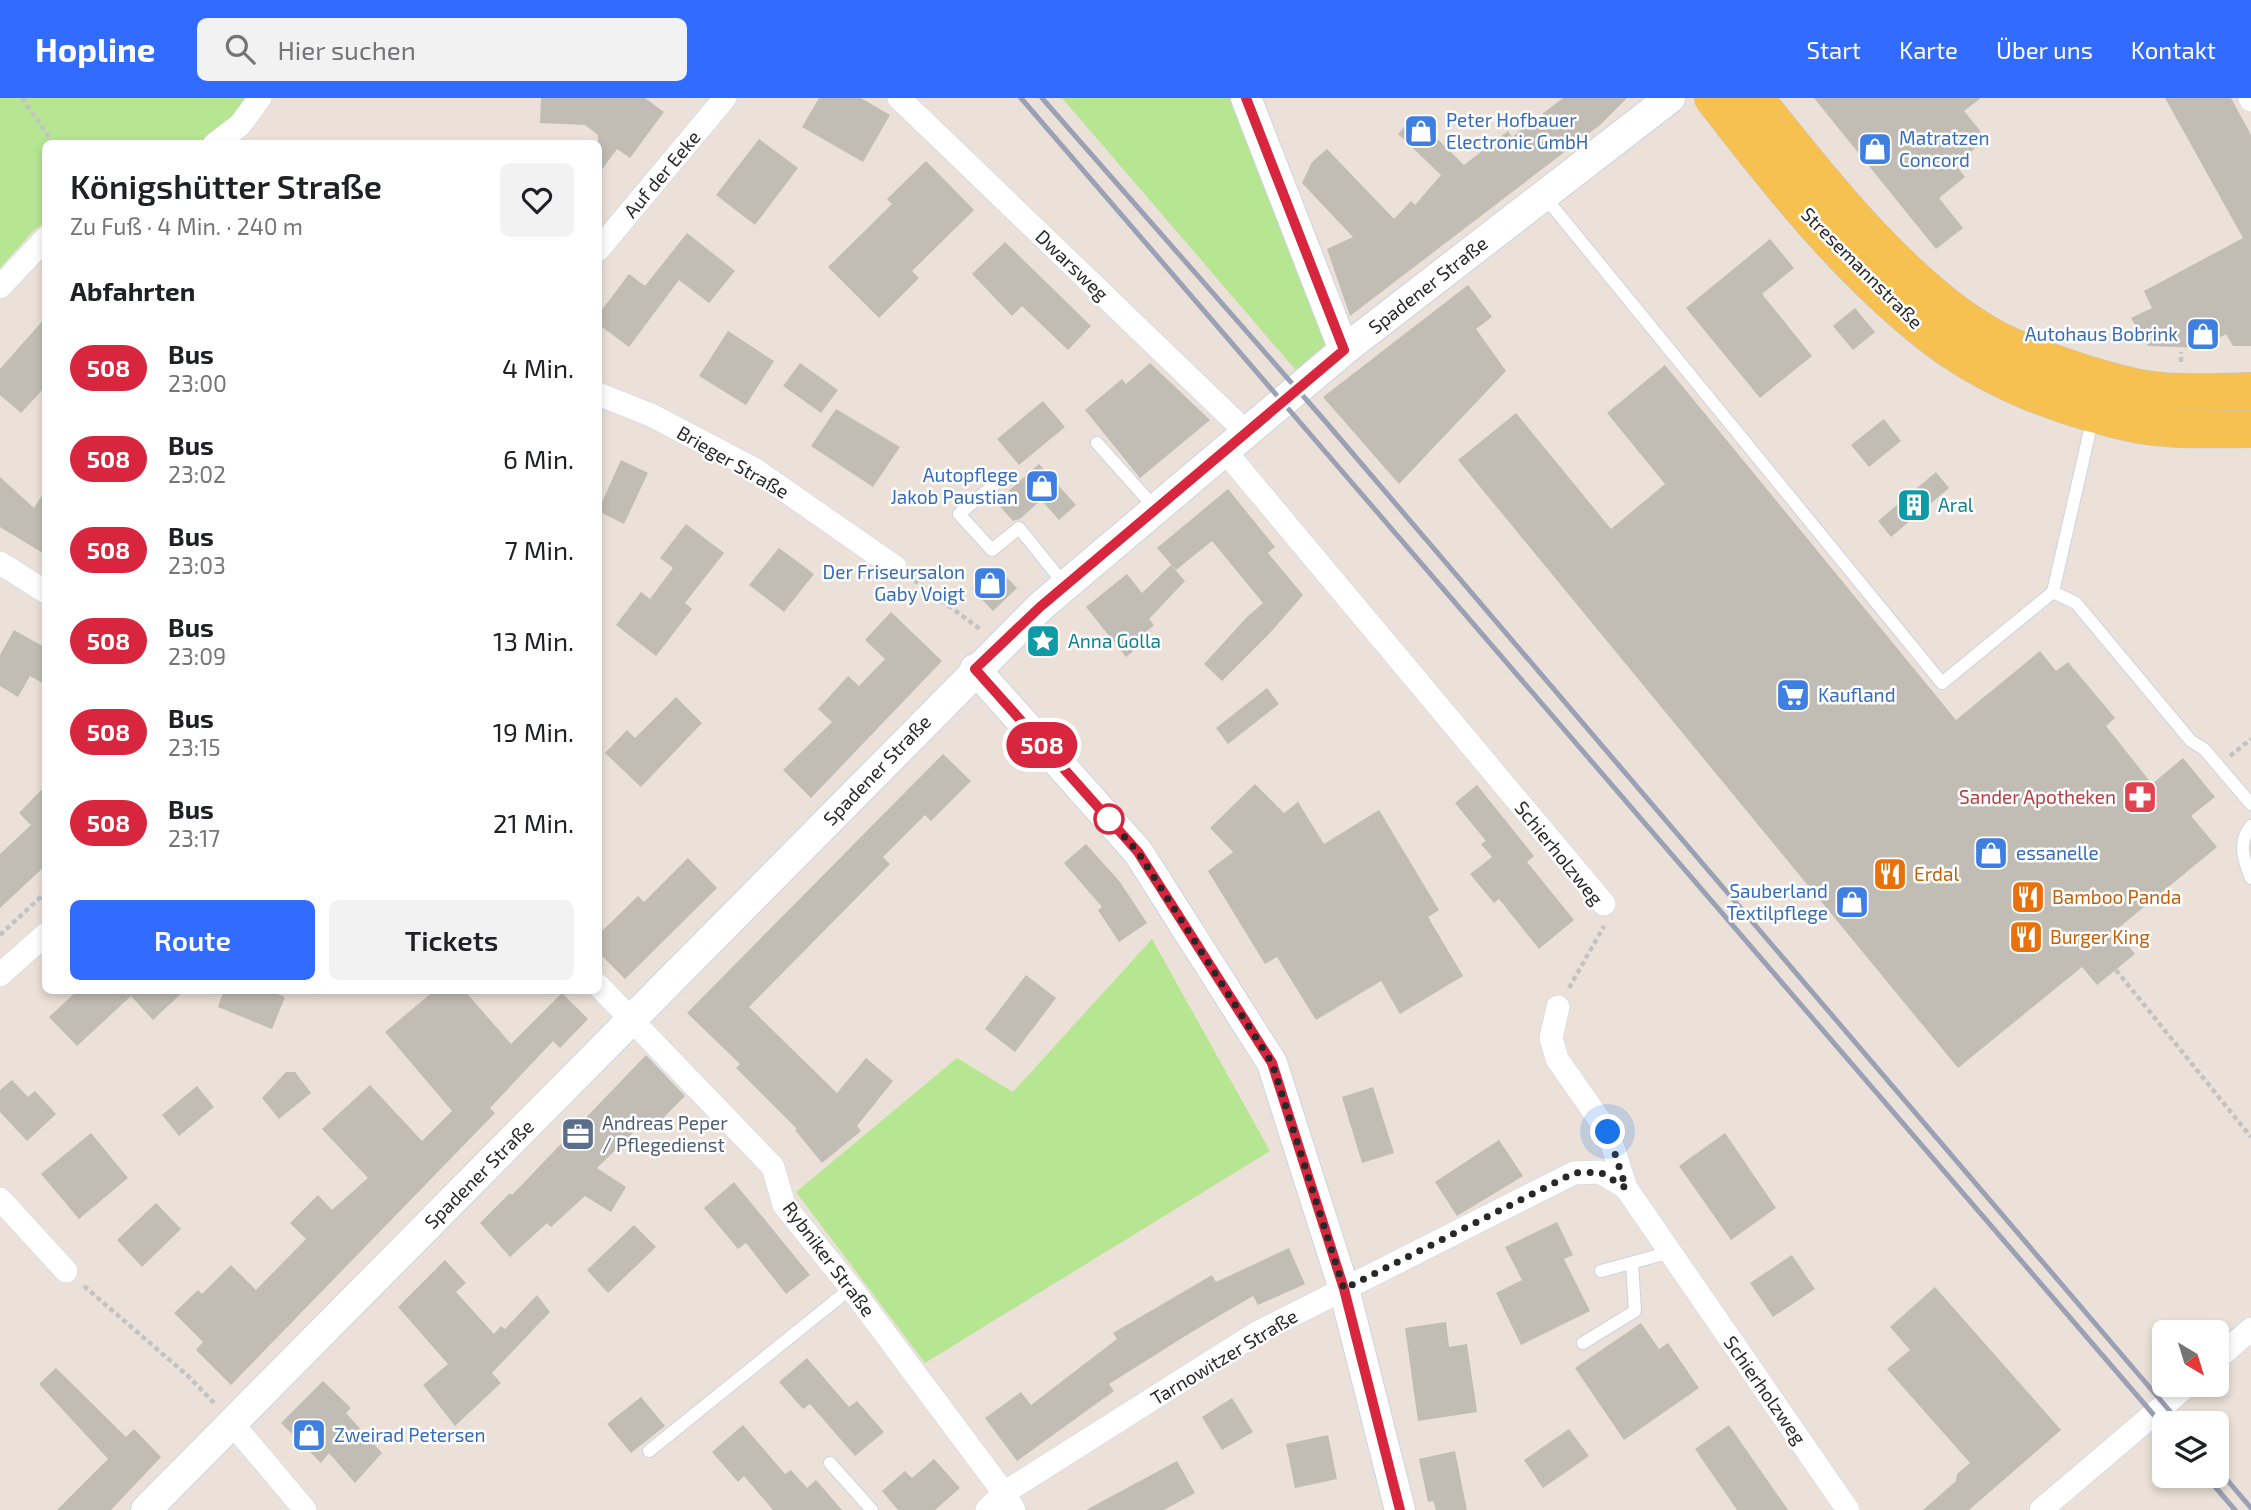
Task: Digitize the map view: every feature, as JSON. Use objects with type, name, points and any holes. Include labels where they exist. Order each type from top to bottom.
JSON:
[{"type":"main road","name":"Stresemannstraße","points":[[1713,98],[1783,187],[1881,291],[1928,333],[2005,380],[2094,414],[2141,425],[2180,429],[2251,429]]},
{"type":"main road","name":"Stresemannstraße","points":[[1755,98],[1849,211],[1904,268],[1942,302],[1993,337],[2048,362],[2144,389],[2183,392],[2251,391]]},
{"type":"street","points":[[220,140],[240,125],[260,98]]},
{"type":"street","name":"Auf der Eeke","points":[[602,245],[725,98]]},
{"type":"street","name":"Dwarsweg","points":[[899,98],[1235,441]]},
{"type":"street","points":[[1246,98],[1344,350]]},
{"type":"street","name":"Spadener Straße","points":[[146,1510],[633,1020],[1000,644],[1344,350],[1670,98]]},
{"type":"street","points":[[0,287],[42,243]]},
{"type":"street","name":"Brieger Straße","points":[[602,396],[651,415],[754,469],[895,567]]},
{"type":"street","name":"Schierholzweg","points":[[1235,441],[1604,904]]},
{"type":"street","points":[[0,562],[42,589]]},
{"type":"street","points":[[975,669],[1138,852],[1272,1063],[1344,1289],[1400,1510]]},
{"type":"street","points":[[0,975],[42,938]]},
{"type":"street","name":"Rybniker Straße","points":[[602,989],[773,1167],[784,1205],[851,1288],[1009,1502]]},
{"type":"street","name":"Schierholzweg","points":[[1558,1007],[1551,1038],[1557,1059],[1608,1132],[1626,1188],[1848,1510]]},
{"type":"street","name":"Tarnowitzer Straße","points":[[987,1510],[1009,1502],[1255,1334],[1574,1173],[1600,1172],[1626,1188]]},
{"type":"street","points":[[0,1199],[66,1271]]},
{"type":"street","points":[[2230,1348],[2251,1329]]},
{"type":"street","points":[[2041,1510],[2174,1397]]},
{"type":"street","points":[[232,1423],[305,1510]]},
{"type":"lane","points":[[1544,195],[1942,683],[2053,592],[2094,414]]},
{"type":"lane","points":[[1097,443],[1156,508]]},
{"type":"lane","points":[[995,484],[959,514],[992,550],[1019,528],[1065,586]]},
{"type":"lane","points":[[2053,592],[2076,603],[2191,741],[2204,750],[2251,804]]},
{"type":"lane","points":[[2251,826],[2247,830],[2241,852],[2251,878]]},
{"type":"lane","points":[[1601,1272],[1671,1252]]},
{"type":"lane","points":[[1583,1343],[1635,1311],[1632,1263]]},
{"type":"lane","points":[[649,1451],[851,1288]]},
{"type":"lane","points":[[830,1463],[872,1510]]},
{"type":"path","points":[[22,98],[51,140]]},
{"type":"path","points":[[895,567],[1000,644]]},
{"type":"path","points":[[0,935],[42,896]]},
{"type":"path","name":"Schierholzweg","points":[[1558,1007],[1606,922],[1604,904]]},
{"type":"path","points":[[2116,970],[2251,1137]]},
{"type":"path","points":[[66,1271],[188,1376],[232,1423]]},
{"type":"green space","points":[[0,98],[248,98],[231,118],[203,140],[42,140],[42,224],[0,268]]},
{"type":"green space","points":[[1062,98],[1240,98],[1340,352],[1306,382]]},
{"type":"green space","points":[[1152,939],[1270,1151],[925,1363],[796,1192],[957,1058],[1013,1092]]},
{"type":"building","points":[[541,98],[645,98],[664,112],[630,158],[617,149],[602,170],[602,140],[598,140],[598,135],[585,125],[540,123]]},
{"type":"building","points":[[819,98],[861,98],[890,115],[863,162],[802,127]]},
{"type":"building","points":[[1563,98],[1627,98],[1600,125],[1350,316],[1327,249],[1353,237],[1302,183],[1312,162],[1327,149],[1394,219],[1411,201],[1415,205],[1441,175],[1398,134],[1414,116],[1464,165],[1508,131],[1512,137]]},
{"type":"building","points":[[1814,98],[1981,98],[1964,111],[1987,139],[1955,164],[1965,177],[1939,198],[1963,228],[1936,249]]},
{"type":"building","points":[[2165,98],[2231,98],[2251,135],[2251,346],[2233,346],[2226,334],[2202,348],[2148,346],[2131,318],[2152,308],[2144,291],[2243,238]]},
{"type":"building","points":[[759,139],[798,168],[755,225],[716,195]]},
{"type":"building","points":[[926,161],[974,210],[912,271],[919,278],[879,318],[828,267],[892,204],[887,199]]},
{"type":"building","points":[[687,233],[735,271],[709,303],[679,280],[629,347],[602,327],[602,310],[629,274],[645,286]]},
{"type":"building","points":[[1770,239],[1794,268],[1762,294],[1812,356],[1760,398],[1686,308]]},
{"type":"building","points":[[1005,242],[1091,326],[1068,350],[1022,306],[1012,316],[972,274]]},
{"type":"building","points":[[1468,285],[1492,317],[1476,329],[1506,371],[1399,484],[1323,397]]},
{"type":"building","points":[[1855,308],[1875,332],[1853,350],[1833,326]]},
{"type":"building","points":[[42,322],[42,390],[21,413],[0,395],[0,369]]},
{"type":"building","points":[[728,331],[774,361],[746,405],[699,376]]},
{"type":"building","points":[[800,363],[838,390],[821,413],[783,386]]},
{"type":"building","points":[[1150,363],[1210,420],[1140,478],[1085,410],[1122,379],[1126,384]]},
{"type":"building","name":"Kaufland","points":[[1665,365],[1956,720],[2040,651],[2056,671],[2068,662],[2115,718],[2106,726],[2152,784],[2183,758],[2215,797],[2191,816],[2217,847],[2116,930],[2135,954],[2097,985],[2082,967],[1958,1068],[1458,460],[1516,413],[1611,529],[1665,484],[1607,413]]},
{"type":"building","points":[[1043,401],[1065,427],[1019,465],[997,439]]},
{"type":"building","points":[[836,409],[900,447],[873,487],[811,446]]},
{"type":"building","points":[[1884,419],[1901,441],[1869,467],[1851,445]]},
{"type":"building","points":[[621,460],[648,473],[624,524],[602,513],[602,502]]},
{"type":"building","points":[[1039,464],[1076,505],[1059,520],[1041,500],[1020,519],[1013,521],[996,502]]},
{"type":"building","name":"Aral","points":[[1936,472],[1949,488],[1891,537],[1878,521]]},
{"type":"building","points":[[0,477],[34,508],[42,495],[42,553],[0,527]]},
{"type":"building","points":[[1228,489],[1275,547],[1268,553],[1303,595],[1222,681],[1204,664],[1263,603],[1212,541],[1176,570],[1157,548]]},
{"type":"building","points":[[686,524],[724,553],[685,603],[692,609],[656,656],[616,625],[641,592],[650,599],[673,568],[660,558]]},
{"type":"building","points":[[779,548],[814,574],[784,612],[749,585]]},
{"type":"building","points":[[1171,565],[1185,581],[1149,619],[1154,625],[1138,639],[1142,644],[1126,657],[1086,607],[1127,574],[1142,593]]},
{"type":"building","points":[[996,566],[1017,588],[993,611],[972,589]]},
{"type":"building","points":[[891,612],[942,661],[811,798],[783,770],[832,722],[818,709],[848,676],[859,686],[885,659],[865,640]]},
{"type":"building","points":[[14,630],[42,646],[42,683],[30,676],[18,697],[0,686],[0,655]]},
{"type":"building","points":[[1267,688],[1279,704],[1228,744],[1216,728]]},
{"type":"building","points":[[676,697],[702,723],[641,787],[605,753],[627,730],[635,738]]},
{"type":"building","points":[[943,754],[971,781],[931,821],[925,815],[883,857],[890,864],[749,1007],[837,1093],[866,1058],[893,1081],[857,1126],[861,1131],[822,1163],[795,1130],[797,1129],[736,1068],[740,1064],[687,1013]]},
{"type":"building","points":[[1255,784],[1284,813],[1298,802],[1324,844],[1379,810],[1439,910],[1428,917],[1463,976],[1400,1014],[1381,981],[1316,1020],[1277,957],[1265,964],[1208,871],[1233,852],[1210,828]]},
{"type":"building","points":[[1477,785],[1534,856],[1527,862],[1574,920],[1539,949],[1499,899],[1494,903],[1470,874],[1492,857],[1481,844],[1486,841],[1455,803]]},
{"type":"building","points":[[42,789],[42,869],[0,908],[0,854],[31,825],[19,813]]},
{"type":"building","points":[[1086,844],[1120,882],[1147,923],[1119,942],[1098,910],[1102,907],[1064,863]]},
{"type":"building","points":[[688,858],[717,888],[625,979],[602,956],[602,931],[638,896],[644,902]]},
{"type":"building","points":[[1026,975],[1056,998],[1015,1052],[985,1029]]},
{"type":"building","points":[[74,994],[181,994],[153,1020],[131,996],[77,1046],[49,1017]]},
{"type":"building","points":[[223,994],[278,994],[285,997],[272,1029],[218,1007]]},
{"type":"building","points":[[430,994],[467,994],[511,1044],[561,994],[588,1019],[560,1048],[553,1041],[490,1108],[495,1113],[231,1385],[196,1350],[203,1342],[174,1313],[198,1290],[202,1294],[231,1265],[256,1290],[306,1239],[290,1223],[318,1195],[332,1210],[368,1178],[322,1129],[370,1085],[422,1141],[452,1111],[385,1032]]},
{"type":"building","points":[[646,1055],[685,1096],[656,1125],[648,1118],[597,1168],[626,1187],[611,1212],[585,1196],[551,1227],[547,1223],[510,1257],[480,1223],[510,1193],[512,1195]]},
{"type":"building","points":[[286,1072],[295,1072],[311,1093],[279,1119],[262,1098]]},
{"type":"building","points":[[12,1080],[28,1097],[35,1091],[56,1114],[27,1141],[0,1112],[0,1090]]},
{"type":"building","points":[[197,1086],[214,1107],[179,1136],[162,1115]]},
{"type":"building","points":[[1373,1087],[1394,1153],[1362,1163],[1342,1097]]},
{"type":"building","points":[[91,1133],[128,1178],[79,1219],[41,1174]]},
{"type":"building","points":[[1725,1133],[1776,1208],[1731,1240],[1679,1166]]},
{"type":"building","points":[[1499,1140],[1523,1176],[1457,1216],[1435,1182]]},
{"type":"building","points":[[734,1182],[810,1275],[786,1294],[746,1243],[738,1249],[704,1208]]},
{"type":"building","points":[[156,1203],[181,1229],[142,1267],[117,1240]]},
{"type":"building","points":[[1557,1222],[1573,1255],[1564,1259],[1590,1311],[1521,1345],[1496,1293],[1522,1280],[1505,1247]]},
{"type":"building","points":[[634,1225],[656,1247],[608,1293],[587,1270]]},
{"type":"building","points":[[1289,1248],[1305,1284],[1258,1305],[1253,1296],[1195,1330],[1109,1384],[1114,1391],[1017,1461],[985,1418],[1021,1392],[1031,1405],[1117,1339],[1113,1333],[1212,1275],[1216,1282]]},
{"type":"building","points":[[1792,1255],[1815,1289],[1773,1317],[1750,1283]]},
{"type":"building","points":[[445,1260],[466,1283],[456,1292],[494,1334],[501,1326],[505,1329],[537,1295],[550,1312],[492,1373],[501,1383],[455,1426],[423,1385],[448,1364],[398,1307]]},
{"type":"building","points":[[1935,1287],[2061,1430],[1969,1510],[1923,1510],[1956,1481],[1957,1474],[1970,1463],[1887,1369],[1910,1350],[1890,1327]]},
{"type":"building","points":[[1446,1322],[1449,1347],[1467,1344],[1477,1412],[1418,1421],[1405,1328]]},
{"type":"building","points":[[1641,1323],[1659,1349],[1668,1343],[1699,1388],[1624,1440],[1575,1368]]},
{"type":"building","points":[[807,1358],[849,1407],[857,1401],[884,1432],[855,1456],[810,1404],[803,1409],[779,1382]]},
{"type":"building","points":[[56,1368],[126,1437],[134,1429],[161,1457],[111,1510],[57,1510],[108,1459],[39,1384]]},
{"type":"building","points":[[323,1381],[351,1408],[346,1413],[382,1453],[355,1483],[329,1453],[321,1463],[281,1423]]},
{"type":"building","points":[[641,1397],[665,1426],[631,1453],[607,1424]]},
{"type":"building","points":[[1232,1398],[1253,1432],[1222,1450],[1202,1417]]},
{"type":"building","points":[[743,1425],[785,1474],[791,1470],[807,1488],[816,1480],[842,1510],[773,1510],[744,1476],[738,1482],[712,1452]]},
{"type":"building","points":[[1729,1425],[1788,1510],[1737,1510],[1695,1449]]},
{"type":"building","points":[[1569,1429],[1589,1456],[1543,1488],[1524,1460]]},
{"type":"building","points":[[1328,1435],[1337,1479],[1295,1488],[1286,1444]]},
{"type":"building","points":[[1455,1451],[1467,1510],[1436,1510],[1433,1501],[1428,1502],[1419,1459]]},
{"type":"building","points":[[934,1459],[960,1488],[935,1510],[898,1510],[882,1491],[905,1471],[912,1478]]},
{"type":"building","points":[[1177,1461],[1195,1493],[1164,1510],[1086,1510]]},
{"type":"railway","points":[[1021,98],[2152,1413]]},
{"type":"railway","points":[[1042,98],[1325,421],[2170,1411]]},
{"type":"railway","points":[[2229,1482],[2251,1508]]},
{"type":"railway","points":[[2216,1488],[2235,1510]]},
{"type":"bus line","name":"508","points":[[1246,98],[1344,350],[1040,607],[975,669],[1138,852],[1272,1063],[1344,1289],[1400,1510]]},
{"type":"place","name":"Peter Hofbauer Electronic GmbH","points":[[1421,131]]},
{"type":"place","name":"Matratzen Concord","points":[[1875,149]]},
{"type":"place","name":"Autohaus Bobrink","points":[[2203,334]]},
{"type":"place","name":"Autopflege Jakob Paustian","points":[[1042,486]]},
{"type":"place","name":"Aral","points":[[1914,505]]},
{"type":"place","name":"Der Friseursalon Gaby Voigt","points":[[990,583]]},
{"type":"place","name":"Anna Golla","points":[[1043,641]]},
{"type":"place","name":"Kaufland","points":[[1793,695]]},
{"type":"place","name":"Sander Apotheken","points":[[2140,797]]},
{"type":"place","name":"essanelle","points":[[1991,853]]},
{"type":"place","name":"Erdal","points":[[1890,874]]},
{"type":"place","name":"Bamboo Panda","points":[[2028,897]]},
{"type":"place","name":"Sauberland Textilpflege","points":[[1852,902]]},
{"type":"place","name":"Burger King","points":[[2026,937]]},
{"type":"place","name":"Andreas Peper / Pflegedienst","points":[[578,1134]]},
{"type":"place","name":"Zweirad Petersen","points":[[309,1435]]},
{"type":"route","points":[[1109,819],[1104,814],[1138,852],[1272,1063],[1344,1289],[1574,1173],[1600,1172],[1626,1188],[1608,1132]]}]
